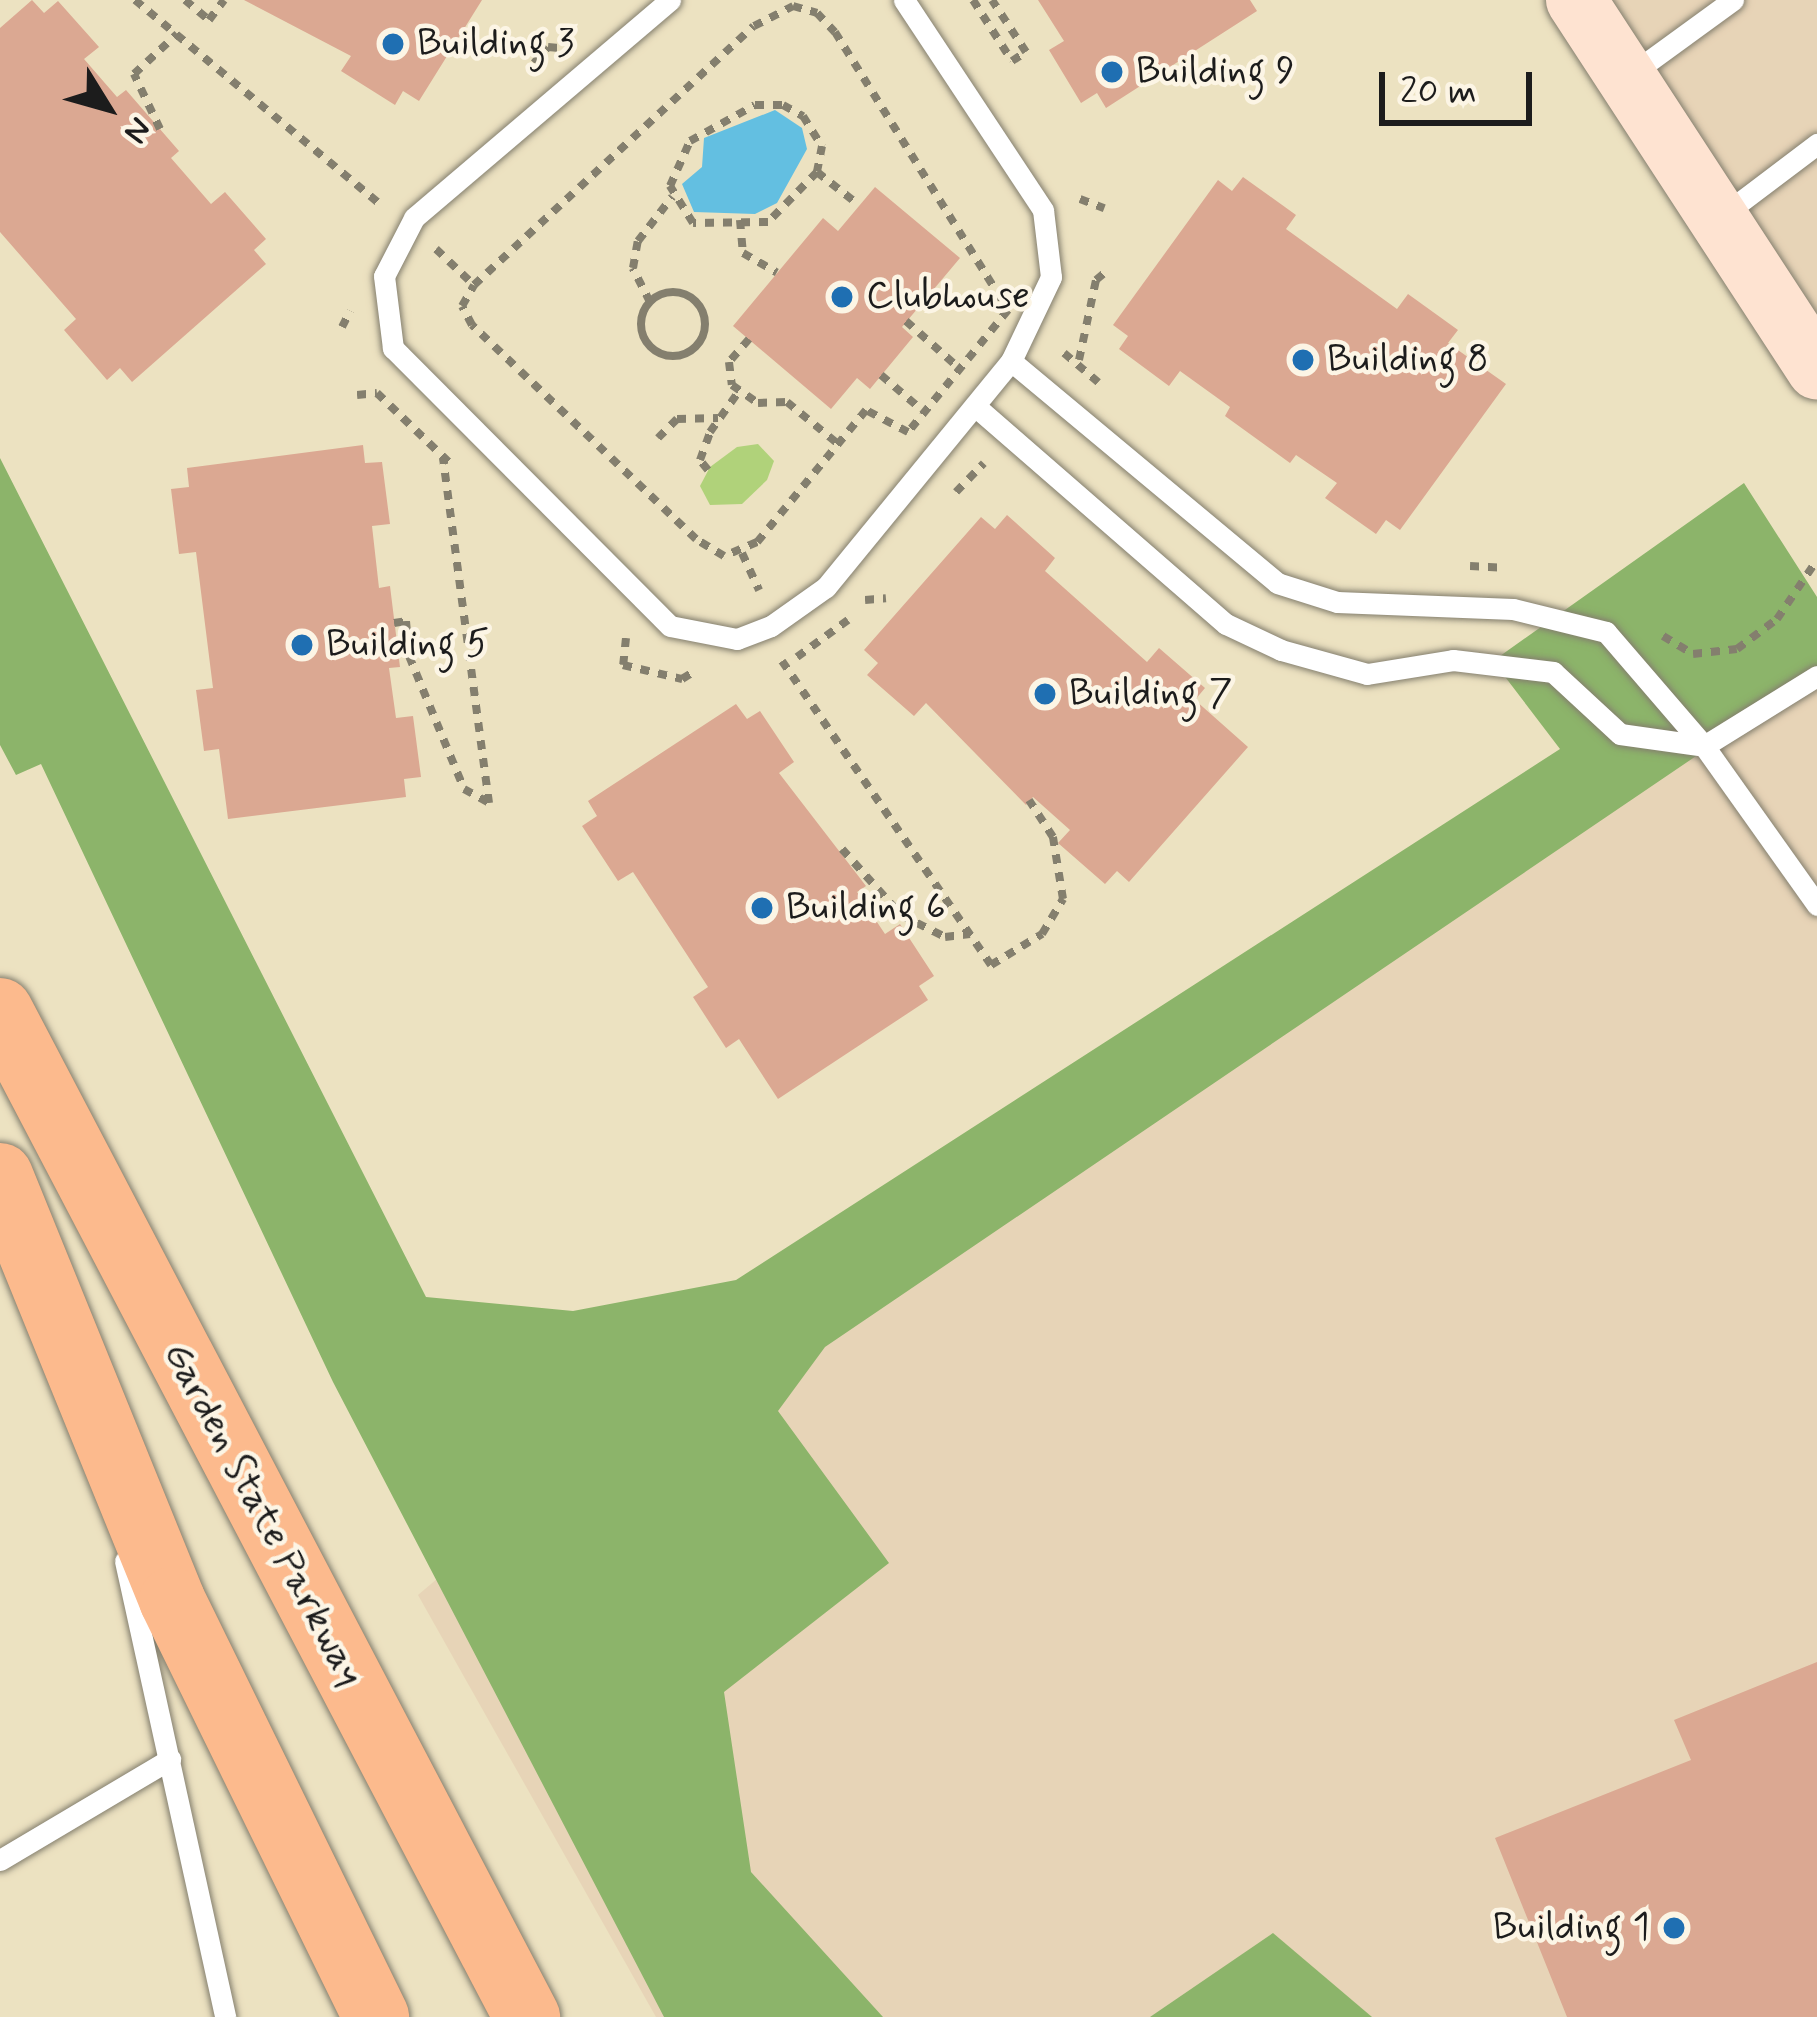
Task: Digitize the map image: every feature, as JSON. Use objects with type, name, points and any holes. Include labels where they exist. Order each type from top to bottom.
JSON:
[{"type":"highway","name":"Garden State Parkway","points":[[0,1011],[527,2017]]},
{"type":"highway","points":[[0,1176],[172,1600],[376,2017]]},
{"type":"main road","points":[[1576,0],[1817,369]]},
{"type":"lane","points":[[670,0],[409,228],[384,276],[393,348],[670,626],[737,639],[771,626],[826,587],[1011,361],[1051,277],[1043,210],[904,0]]},
{"type":"lane","points":[[1627,78],[1733,0]]},
{"type":"lane","points":[[1718,220],[1817,144]]},
{"type":"lane","points":[[1011,361],[1277,583],[1336,602],[1513,609],[1606,632],[1704,746],[1817,905]]},
{"type":"lane","points":[[975,406],[1226,624],[1281,650],[1367,674],[1453,660],[1553,672],[1620,734],[1704,746],[1817,676]]},
{"type":"lane","points":[[86,1396],[225,2017]]},
{"type":"lane","points":[[0,1860],[170,1759]]},
{"type":"path","points":[[135,0],[474,285]]},
{"type":"path","points":[[185,0],[209,20],[224,0]]},
{"type":"path","points":[[973,0],[1012,61],[1026,52],[992,0]]},
{"type":"path","points":[[810,4],[859,69],[1006,302],[1006,314],[904,434],[866,410],[742,553],[724,556],[704,545],[476,329],[462,308],[474,285],[763,19],[784,8],[810,4]]},
{"type":"path","points":[[160,129],[134,74],[177,34]]},
{"type":"path","points":[[650,302],[672,291],[692,298],[704,315],[697,344],[670,356],[651,347],[641,328],[650,302],[634,268],[638,241],[672,196],[690,141],[763,104],[803,116],[822,146],[818,172],[782,215],[759,225],[740,220],[703,226],[672,196]]},
{"type":"path","points":[[818,172],[859,206]]},
{"type":"path","points":[[740,220],[742,253],[777,273]]},
{"type":"path","points":[[1079,361],[1096,280],[1108,270]]},
{"type":"path","points":[[1006,314],[1079,361],[1108,392]]},
{"type":"path","points":[[906,321],[960,368]]},
{"type":"path","points":[[749,339],[729,362],[739,391],[758,403],[787,402],[837,443]]},
{"type":"path","points":[[881,375],[925,412]]},
{"type":"path","points":[[708,470],[700,460],[719,418],[739,391]]},
{"type":"path","points":[[357,395],[376,393],[458,472]]},
{"type":"path","points":[[658,438],[677,419],[719,418]]},
{"type":"path","points":[[394,623],[406,622],[409,656],[464,789],[489,803],[442,457]]},
{"type":"path","points":[[742,553],[782,663],[991,965],[1042,934],[1062,903],[1053,837],[1029,800]]},
{"type":"path","points":[[1649,626],[1693,654],[1738,649],[1777,620],[1817,560]]},
{"type":"path","points":[[1460,566],[1519,572]]},
{"type":"path","points":[[619,627],[628,640],[623,665],[682,679]]},
{"type":"path","points":[[842,849],[901,915],[944,937],[970,934]]},
{"type":"shaded area","points":[[1576,0],[1817,0],[1817,369]]},
{"type":"shaded area","points":[[1817,647],[1817,2017],[656,2017],[418,1595],[529,1501]]},
{"type":"green space","points":[[758,444],[774,461],[767,480],[742,504],[710,505],[700,486],[710,467],[737,447]]},
{"type":"green space","points":[[0,458],[426,1297],[573,1311],[736,1280],[1560,749],[1493,661],[1744,483],[1817,597],[1817,674],[825,1347],[778,1411],[889,1563],[724,1692],[751,1872],[883,2017],[664,2017],[333,1382],[41,764],[16,775],[0,745]]},
{"type":"green space","points":[[1273,1933],[1372,2017],[1150,2017]]},
{"type":"water","points":[[775,110],[802,128],[807,149],[777,203],[755,214],[694,212],[682,184],[702,167],[704,138]]},
{"type":"building","points":[[32,0],[44,13],[58,1],[99,47],[84,59],[117,97],[126,90],[179,151],[171,158],[211,204],[225,192],[266,239],[254,250],[266,264],[132,382],[120,368],[107,380],[64,330],[76,319],[0,232],[0,28]]},
{"type":"building","name":"Building 3","points":[[244,0],[482,0],[419,101],[403,91],[395,105],[341,71],[351,56]]},
{"type":"building","name":"Building 9","points":[[1038,0],[1250,0],[1257,11],[1106,108],[1097,93],[1081,103],[1049,50],[1064,41]]},
{"type":"building","name":"Building 8","points":[[1243,177],[1296,215],[1286,229],[1397,309],[1408,294],[1458,330],[1448,343],[1506,384],[1400,530],[1386,520],[1376,534],[1325,498],[1337,483],[1296,455],[1290,463],[1225,416],[1230,407],[1180,371],[1169,386],[1119,349],[1128,336],[1113,325],[1218,180],[1232,191]]},
{"type":"building","name":"Clubhouse","points":[[875,187],[960,258],[902,327],[913,337],[870,389],[857,378],[831,409],[733,326],[823,218],[838,231]]},
{"type":"building","name":"Building 5","points":[[363,445],[365,463],[382,462],[390,524],[372,526],[379,588],[390,586],[400,667],[389,668],[396,718],[413,716],[421,777],[404,779],[406,797],[228,819],[219,749],[204,751],[196,690],[213,688],[196,552],[179,554],[171,489],[189,487],[187,468]]},
{"type":"building","name":"Building 7","points":[[1007,515],[1055,558],[1045,571],[1147,662],[1159,648],[1205,688],[1195,700],[1248,747],[1129,882],[1117,871],[1105,884],[1058,843],[1070,830],[1033,797],[1026,805],[926,703],[914,716],[867,675],[878,663],[864,650],[981,517],[995,529]]},
{"type":"building","name":"Building 6","points":[[736,704],[747,719],[760,711],[794,762],[779,773],[866,886],[857,892],[885,934],[900,924],[934,976],[919,986],[928,1000],[778,1099],[739,1039],[726,1048],[693,997],[708,987],[633,872],[618,881],[582,826],[597,816],[588,801]]},
{"type":"building","name":"Building 1","points":[[1817,1662],[1817,2017],[1567,2017],[1495,1838],[1691,1760],[1674,1720]]},
{"type":"place","name":"Building 3","points":[[393,44]]},
{"type":"place","name":"Building 9","points":[[1112,72]]},
{"type":"place","name":"Clubhouse","points":[[842,297]]},
{"type":"place","name":"Building 8","points":[[1303,360]]},
{"type":"place","name":"Building 5","points":[[302,645]]},
{"type":"place","name":"Building 7","points":[[1045,694]]},
{"type":"place","name":"Building 6","points":[[762,908]]},
{"type":"place","name":"Building 1","points":[[1674,1928]]}]
